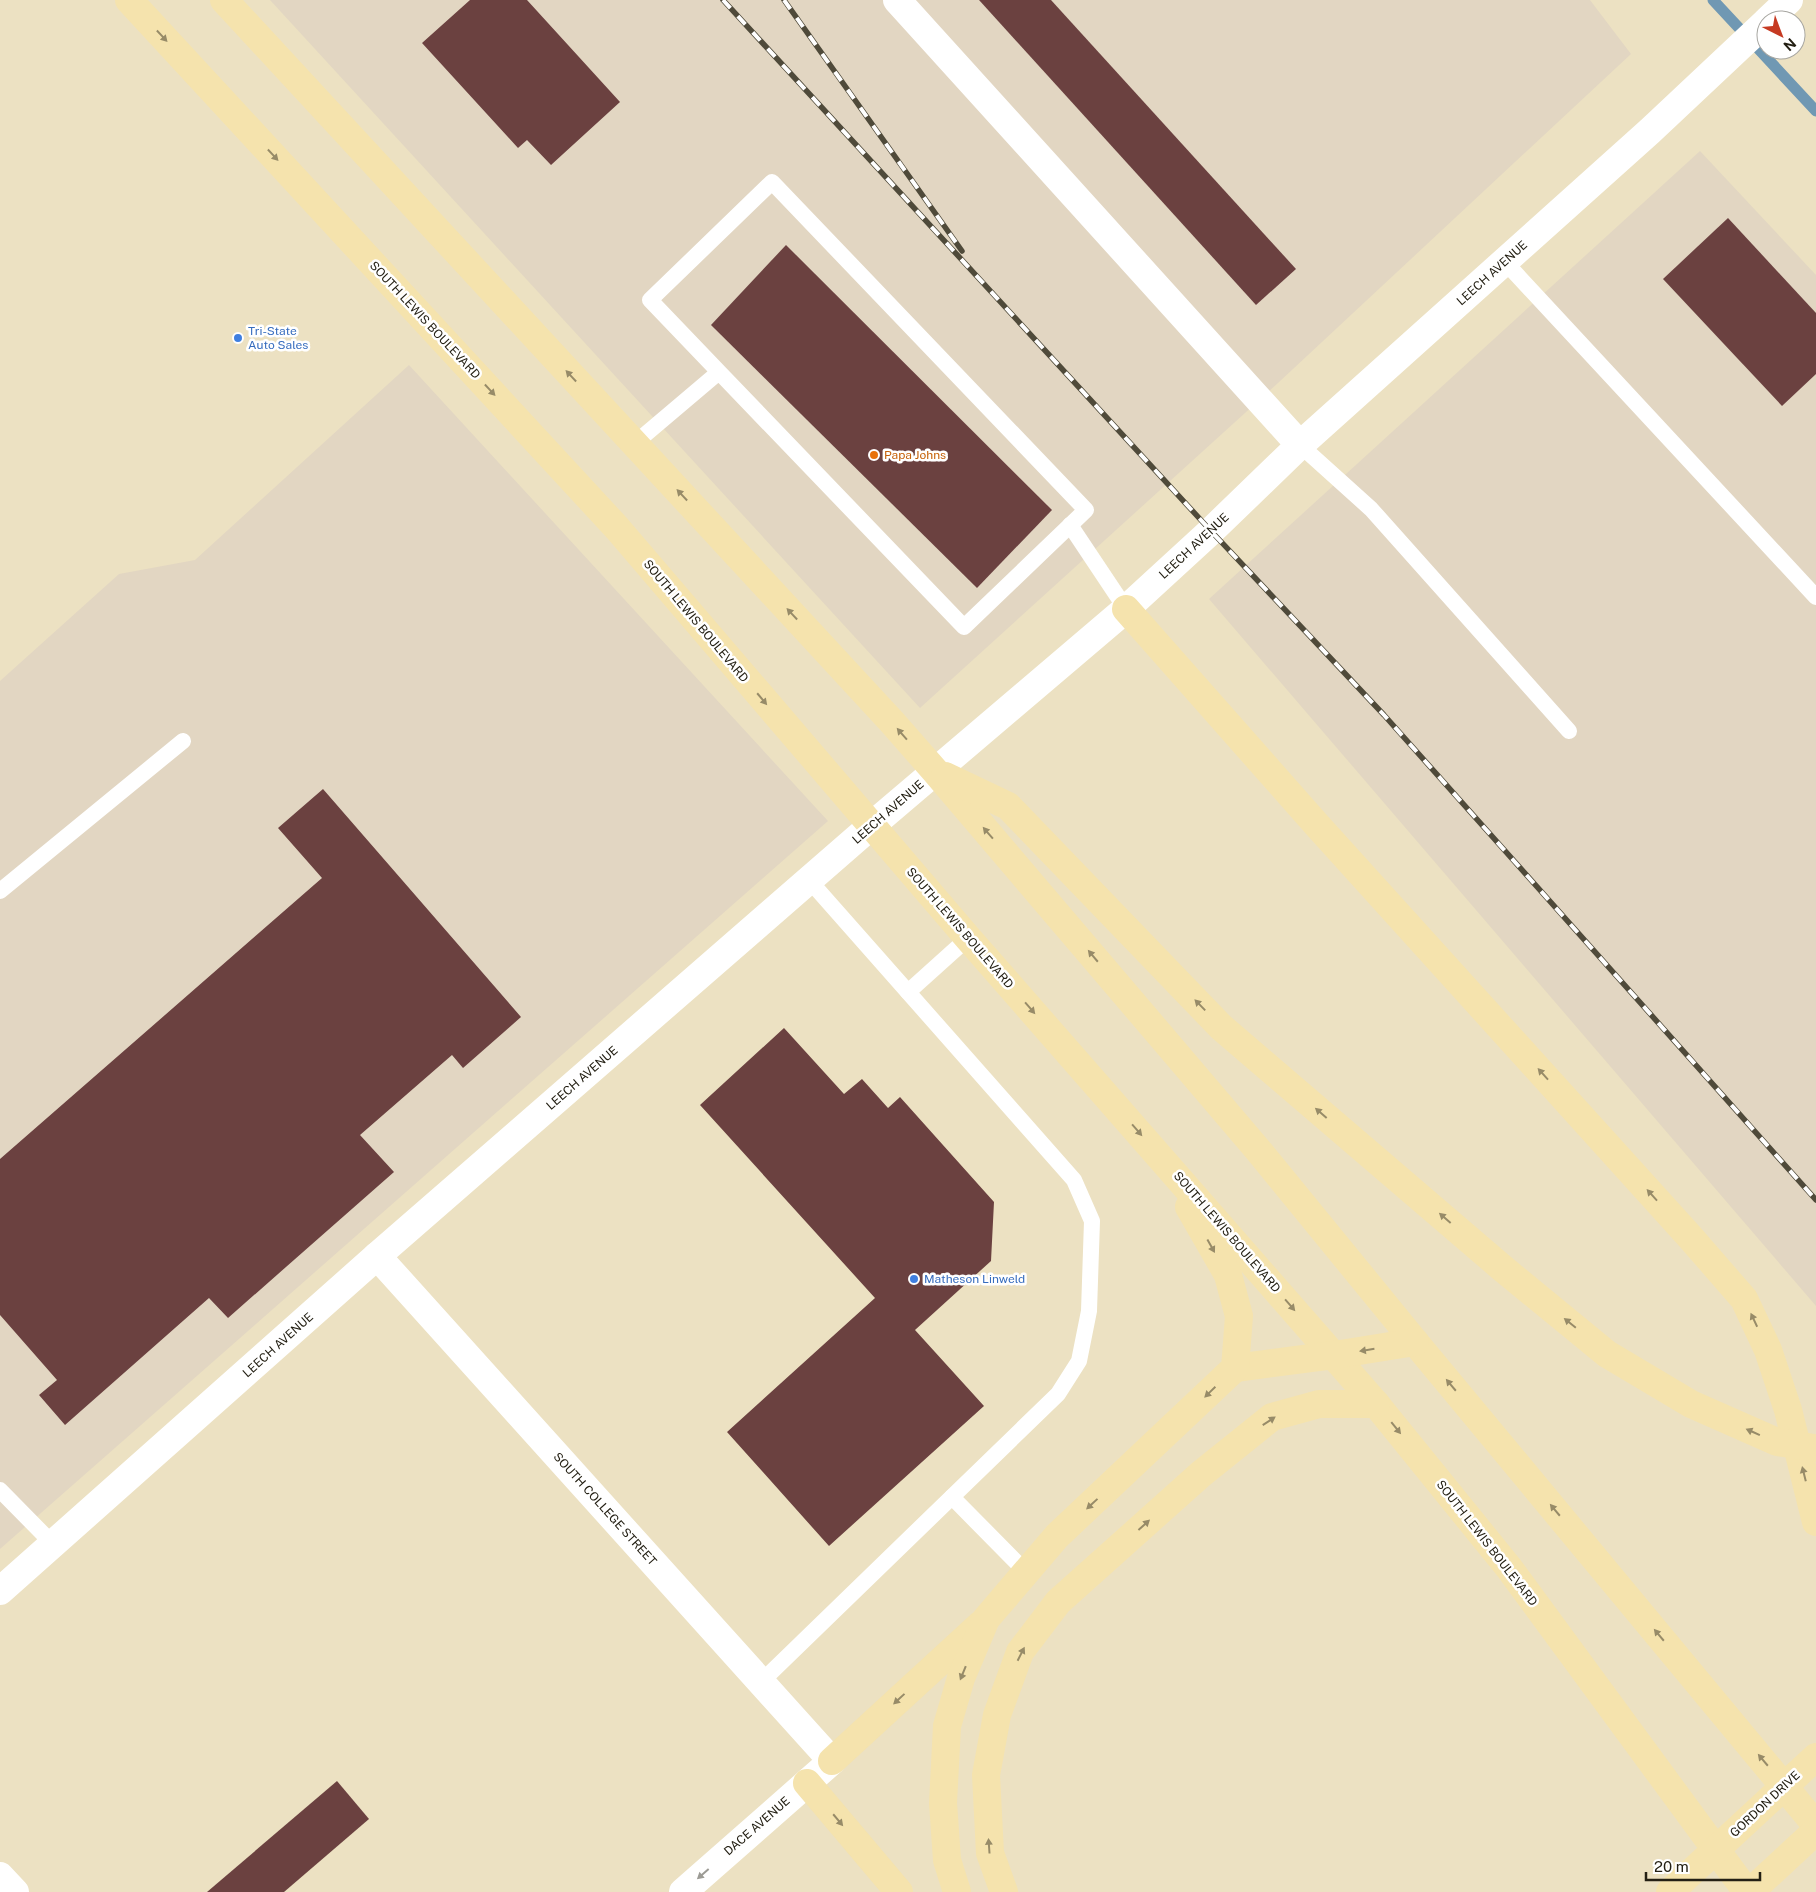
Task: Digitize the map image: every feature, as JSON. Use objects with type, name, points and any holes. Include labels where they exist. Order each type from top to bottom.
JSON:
[{"type":"main road","name":"SOUTH LEWIS BOULEVARD","points":[[129,0],[617,528],[968,938],[1376,1404],[1509,1568],[1748,1892]]},
{"type":"main road","points":[[224,0],[892,722],[935,771],[1258,1150],[1415,1342],[1816,1824]]},
{"type":"main road","points":[[1126,609],[1316,824],[1683,1229],[1744,1299],[1768,1350],[1788,1410],[1816,1522]]},
{"type":"main road","points":[[935,771],[1008,806],[1221,1027],[1607,1354],[1699,1408],[1776,1442],[1816,1448]]},
{"type":"main road","points":[[1162,1158],[1228,1275],[1239,1316],[1235,1368]]},
{"type":"main road","points":[[832,1761],[986,1619],[1057,1536],[1235,1368],[1415,1342]]},
{"type":"main road","points":[[1004,1892],[990,1853],[986,1775],[996,1715],[1020,1652],[1058,1602],[1201,1474],[1272,1417],[1319,1404],[1376,1404]]},
{"type":"main road","points":[[956,1892],[947,1860],[943,1803],[947,1726],[961,1678],[986,1619]]},
{"type":"main road","name":"GORDON DRIVE","points":[[1670,1892],[1816,1757]]},
{"type":"main road","points":[[807,1783],[899,1892]]},
{"type":"main road","points":[[1748,1892],[1816,1831]]},
{"type":"street","points":[[898,0],[1300,445]]},
{"type":"street","name":"LEECH AVENUE","points":[[1779,10],[1789,0]]},
{"type":"street","name":"LEECH AVENUE","points":[[0,1591],[378,1256],[809,880],[1126,609],[1210,532],[1300,445],[1650,132],[1756,31]]},
{"type":"street","name":"SOUTH COLLEGE STREET","points":[[378,1256],[832,1761]]},
{"type":"street","name":"DACE AVENUE","points":[[683,1892],[832,1761]]},
{"type":"street","points":[[0,1876],[15,1892]]},
{"type":"lane","points":[[772,182],[1086,510],[964,627],[719,372],[650,300],[772,182]]},
{"type":"lane","points":[[1504,262],[1816,597]]},
{"type":"lane","points":[[634,444],[719,372]]},
{"type":"lane","points":[[1300,445],[1371,509],[1569,731]]},
{"type":"lane","points":[[1070,525],[1126,609]]},
{"type":"lane","points":[[0,891],[183,741]]},
{"type":"lane","points":[[761,1682],[1058,1394],[1079,1361],[1089,1311],[1092,1221],[1074,1180],[809,880]]},
{"type":"lane","points":[[908,992],[968,938]]},
{"type":"lane","points":[[0,1490],[53,1544]]},
{"type":"lane","points":[[952,1497],[1026,1572]]},
{"type":"shaded area","points":[[270,0],[1590,0],[1631,54],[1278,383],[920,708]]},
{"type":"shaded area","points":[[1700,151],[1816,275],[1816,1306],[1209,599]]},
{"type":"shaded area","points":[[409,365],[828,821],[0,1549],[0,681],[119,574],[195,560]]},
{"type":"building","points":[[470,0],[527,0],[620,102],[551,165],[527,140],[518,148],[422,43]]},
{"type":"building","points":[[979,0],[1051,0],[1296,269],[1256,305]]},
{"type":"building","points":[[1728,218],[1816,313],[1816,374],[1782,406],[1663,279]]},
{"type":"building","points":[[786,245],[1052,510],[977,588],[711,325]]},
{"type":"building","points":[[323,789],[521,1017],[463,1068],[452,1055],[360,1135],[394,1172],[228,1318],[209,1298],[65,1425],[39,1395],[57,1380],[0,1315],[0,1159],[322,878],[278,828]]},
{"type":"building","name":"Matheson Linweld","points":[[784,1028],[844,1094],[862,1079],[888,1108],[900,1097],[994,1202],[991,1261],[915,1330],[984,1406],[829,1546],[727,1432],[875,1298],[700,1105]]},
{"type":"building","points":[[337,1781],[369,1819],[284,1892],[207,1892]]},
{"type":"waterway","points":[[1713,0],[1816,111]]},
{"type":"railway","points":[[723,0],[1211,531],[1384,715],[1816,1200]]},
{"type":"railway","points":[[784,0],[962,251]]},
{"type":"place","name":"Tri-State Auto Sales","points":[[238,338]]},
{"type":"place","name":"Papa Johns","points":[[874,455]]},
{"type":"place","name":"Matheson Linweld","points":[[914,1279]]}]
